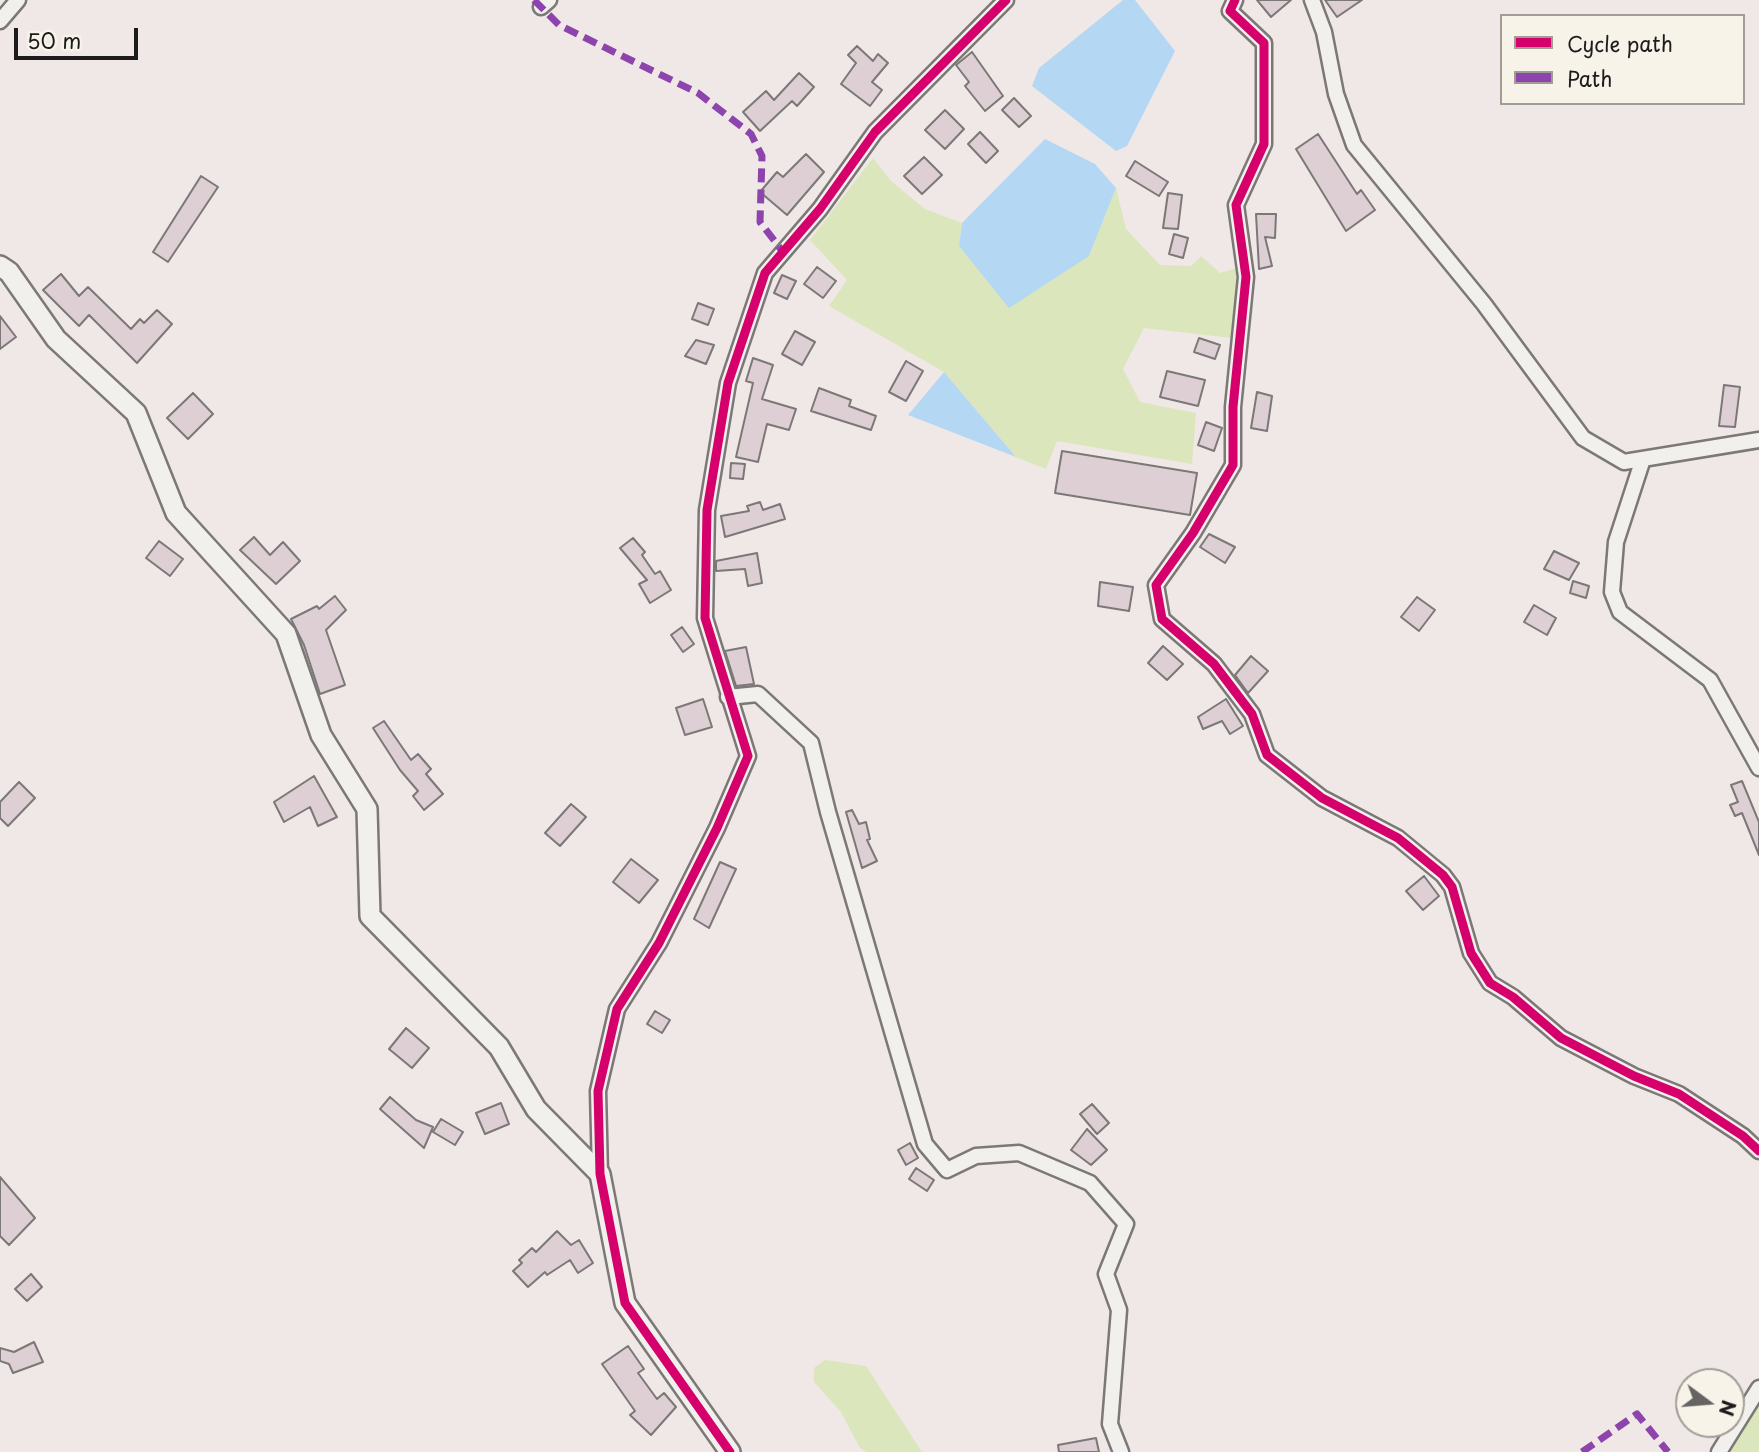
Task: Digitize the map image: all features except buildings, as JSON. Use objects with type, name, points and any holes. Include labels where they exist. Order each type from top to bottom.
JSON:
[{"type":"street","points":[[0,21],[18,0]]},
{"type":"street","points":[[730,1452],[625,1304],[600,1174],[598,1091],[617,1009],[659,943],[748,756],[705,618],[707,510],[728,383],[765,273],[820,209],[875,132],[1006,0]]},
{"type":"street","points":[[1235,0],[1230,11],[1264,43],[1264,144],[1236,205],[1246,276],[1233,407],[1233,465],[1193,533],[1156,585],[1162,619],[1214,664],[1252,714],[1267,755],[1322,798],[1408,845],[1443,875],[1452,887],[1471,953],[1490,983],[1513,997],[1561,1038],[1634,1076],[1679,1094],[1743,1136],[1759,1151]]},
{"type":"street","points":[[1312,0],[1324,32],[1336,94],[1354,145],[1484,304],[1583,438],[1624,462],[1759,440]]},
{"type":"street","points":[[0,266],[9,272],[56,339],[136,413],[176,513],[286,635],[321,735],[368,809],[370,916],[499,1047],[536,1109],[600,1174]]},
{"type":"street","points":[[1643,459],[1616,542],[1612,592],[1620,612],[1710,680],[1759,768]]},
{"type":"street","points":[[728,697],[758,694],[811,743],[828,812],[925,1144],[947,1170],[976,1156],[1020,1153],[1090,1183],[1126,1224],[1106,1274],[1119,1310],[1110,1424],[1121,1452]]},
{"type":"street","points":[[1719,1452],[1759,1388]]},
{"type":"green space","points":[[873,158],[891,181],[925,209],[962,223],[959,246],[1089,256],[1116,188],[1126,229],[1160,265],[1191,266],[1201,256],[1220,273],[1237,268],[1232,338],[1144,328],[1123,369],[1140,402],[1196,413],[1192,464],[1057,441],[1046,469],[1016,457],[944,372],[829,306],[847,280],[810,240]]},
{"type":"green space","points":[[825,1360],[866,1366],[922,1452],[867,1452],[860,1448],[841,1412],[814,1382],[814,1368]]},
{"type":"green space","points":[[1759,1395],[1759,1452],[1728,1452],[1735,1438],[1745,1438],[1745,1416]]},
{"type":"water","points":[[1123,0],[1135,0],[1175,51],[1127,146],[1116,151],[1032,86],[1039,68]]},
{"type":"water","points":[[1045,139],[1095,164],[1116,188],[1089,256],[1009,308],[959,246],[962,223]]},
{"type":"water","points":[[944,372],[1016,457],[908,415]]},
{"type":"marked path","points":[[534,0],[559,25],[698,93],[751,134],[762,156],[760,222],[783,252]]},
{"type":"marked path","points":[[1582,1452],[1637,1414],[1668,1452]]},
{"type":"cycle path","points":[[730,1452],[625,1303],[600,1174],[598,1091],[617,1009],[659,943],[717,828],[748,756],[705,618],[707,510],[728,383],[765,273],[820,209],[875,132],[1006,0]]},
{"type":"cycle path","points":[[1235,0],[1230,11],[1264,43],[1264,144],[1236,205],[1246,277],[1233,407],[1233,465],[1193,533],[1156,585],[1162,619],[1214,664],[1252,714],[1267,755],[1322,798],[1398,838],[1443,875],[1452,887],[1471,953],[1490,983],[1513,997],[1561,1038],[1634,1076],[1679,1094],[1743,1136],[1759,1151]]}]
